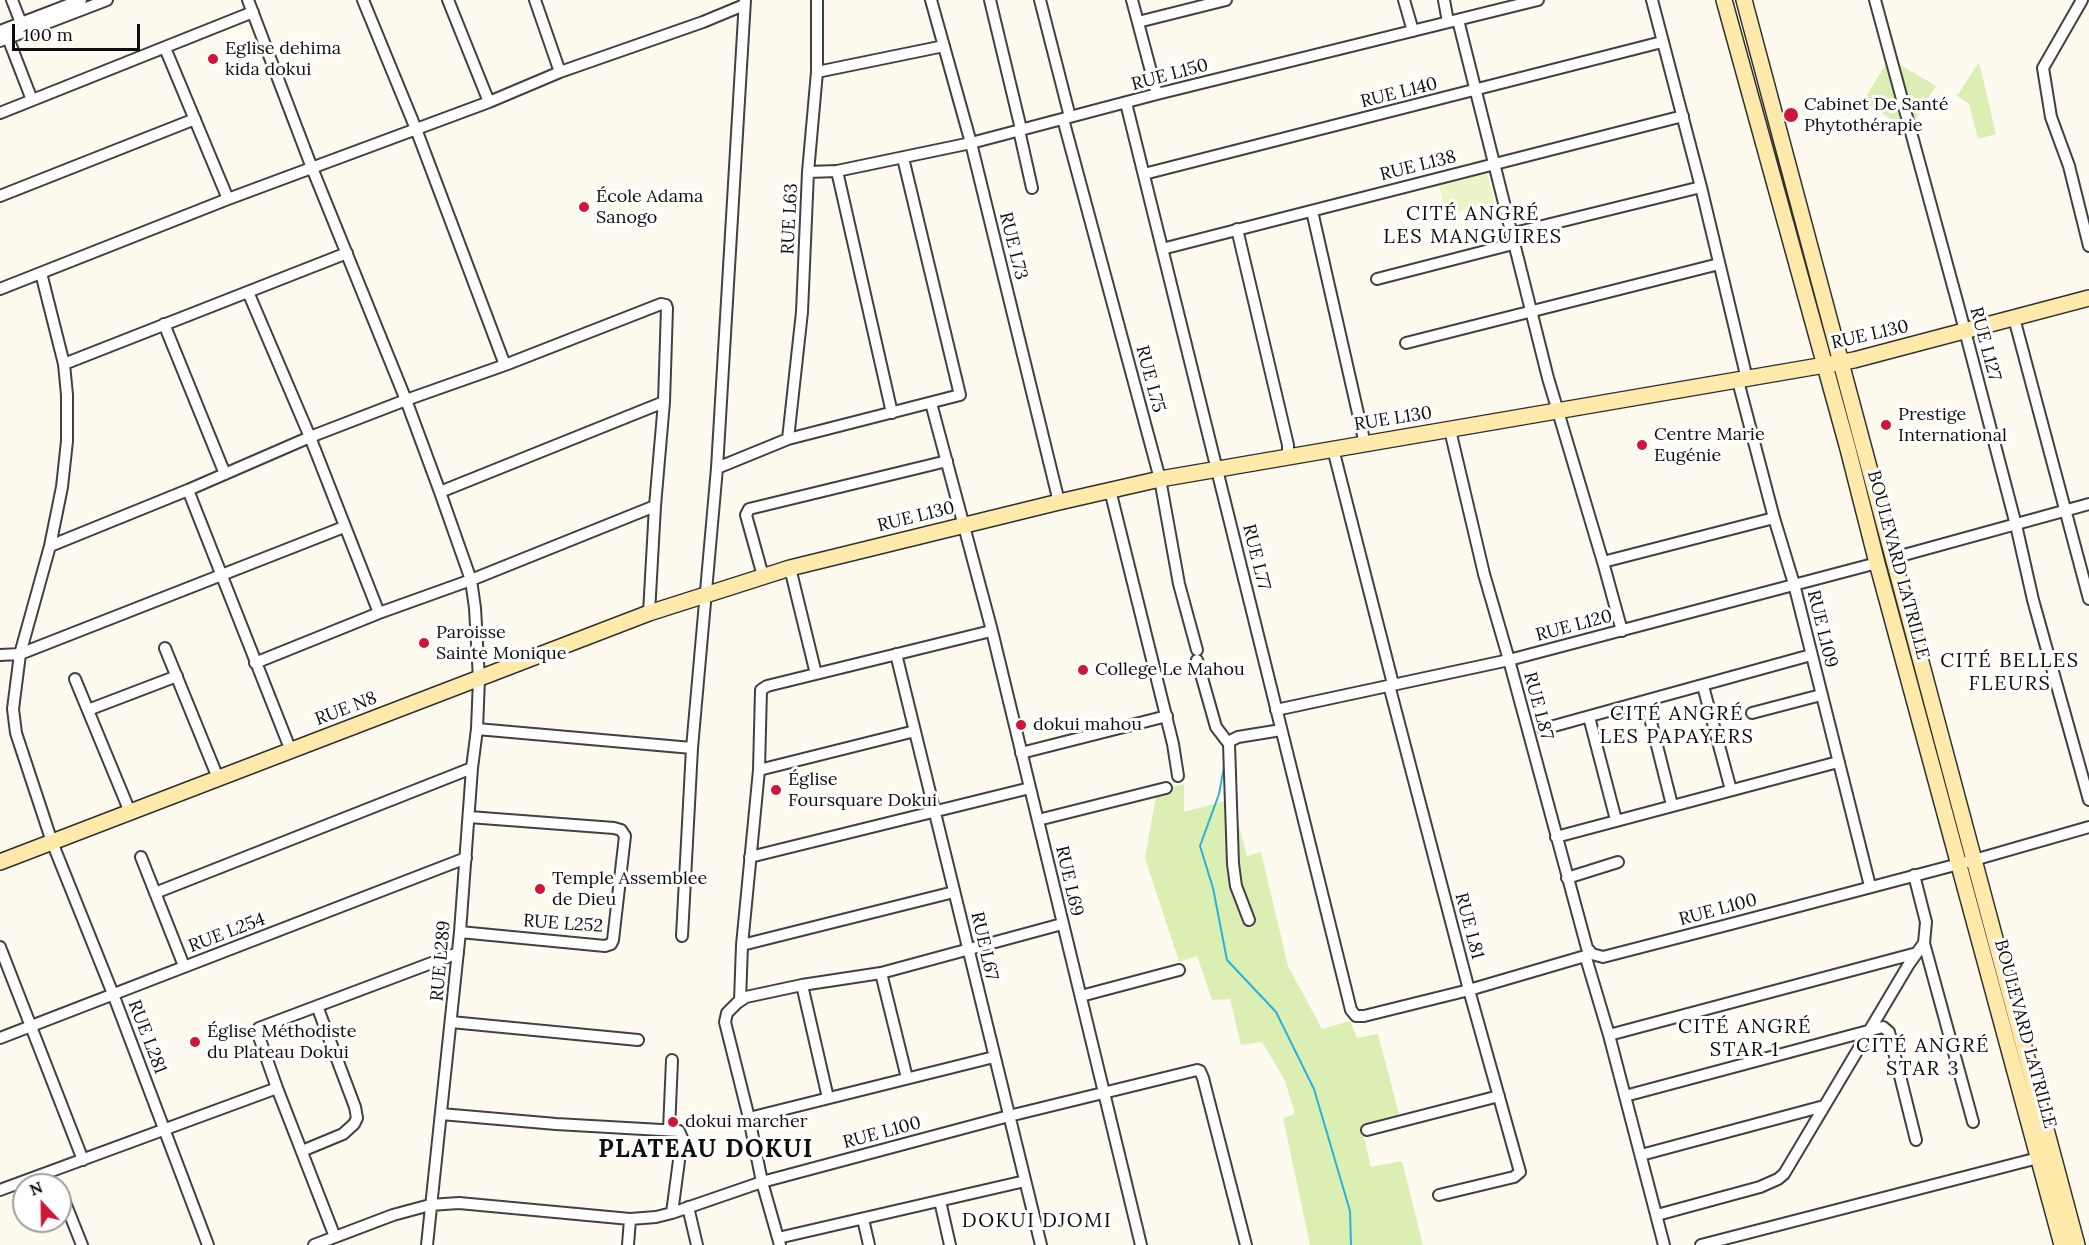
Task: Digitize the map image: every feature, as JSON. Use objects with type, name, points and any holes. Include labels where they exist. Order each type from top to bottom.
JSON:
[{"type":"main road","name":"BOULEVARD LATRILLE","points":[[1724,0],[1877,563],[2077,1245]]},
{"type":"main road","name":"BOULEVARD LATRILLE","points":[[1744,0],[1893,558],[2038,1158],[2062,1245]]},
{"type":"main road","name":"RUE L130","points":[[706,593],[790,568],[1160,479],[1841,362],[2089,298]]},
{"type":"main road","name":"RUE N8","points":[[0,862],[706,593]]},
{"type":"street","points":[[12,0],[21,23]]},
{"type":"street","points":[[3,37],[21,23],[81,0]]},
{"type":"street","points":[[3,37],[107,0]]},
{"type":"street","name":"RUE L289","points":[[248,0],[312,168],[406,400],[471,580],[479,679],[477,729],[460,932],[430,1204],[428,1245]]},
{"type":"street","points":[[363,0],[416,129],[505,365]]},
{"type":"street","points":[[448,0],[489,102]]},
{"type":"street","points":[[535,0],[560,72]]},
{"type":"street","name":"RUE L63","points":[[788,439],[802,312],[808,172],[817,72],[817,0]]},
{"type":"street","name":"RUE L73","points":[[931,0],[971,143],[1059,502]]},
{"type":"street","points":[[990,0],[1032,188]]},
{"type":"street","name":"RUE L75","points":[[1040,0],[1066,118],[1160,479],[1179,584],[1197,655],[1216,727],[1229,744]]},
{"type":"street","points":[[1132,0],[1157,94]]},
{"type":"street","points":[[1138,22],[1196,4],[1226,0]]},
{"type":"street","points":[[1404,0],[1413,31]]},
{"type":"street","points":[[1444,0],[1476,90],[1530,312],[1622,631]]},
{"type":"street","name":"RUE L150","points":[[808,172],[837,171],[971,143],[1157,94],[1453,21],[1509,4],[1538,0]]},
{"type":"street","name":"RUE L109","points":[[1652,0],[1701,187],[1774,518],[1794,584],[1818,695],[1870,886]]},
{"type":"street","name":"RUE L127","points":[[1875,0],[1965,331],[2016,525],[2033,600],[2089,800]]},
{"type":"street","points":[[2082,0],[2043,68],[2051,117],[2069,166],[2089,246]]},
{"type":"street","points":[[0,289],[489,102],[560,72],[703,22],[744,2],[717,468],[692,748],[681,936]]},
{"type":"street","points":[[0,113],[253,12]]},
{"type":"street","points":[[3,37],[32,100]]},
{"type":"street","name":"RUE L140","points":[[1144,174],[1662,42]]},
{"type":"street","points":[[817,72],[944,46]]},
{"type":"street","points":[[165,48],[228,200]]},
{"type":"street","name":"RUE L77","points":[[1126,103],[1351,1010],[1356,1016]]},
{"type":"street","name":"RUE L138","points":[[1162,249],[1683,116]]},
{"type":"street","points":[[0,196],[195,119]]},
{"type":"street","points":[[717,468],[788,439],[958,397],[960,392],[903,158]]},
{"type":"street","points":[[837,171],[892,413]]},
{"type":"street","points":[[1377,279],[1701,187]]},
{"type":"street","points":[[1312,211],[1365,444]]},
{"type":"street","points":[[1237,230],[1288,445],[1288,458]]},
{"type":"street","points":[[64,364],[347,253]]},
{"type":"street","points":[[1406,342],[1719,264]]},
{"type":"street","name":"RUE L281","points":[[40,273],[64,364],[67,441],[62,487],[50,546],[20,654],[13,709],[16,733],[21,754],[52,842],[113,994],[208,1245]]},
{"type":"street","points":[[248,292],[310,437],[379,613]]},
{"type":"street","points":[[50,546],[310,437],[662,304],[667,308],[664,402],[649,613]]},
{"type":"street","points":[[2014,318],[2089,599]]},
{"type":"street","points":[[164,324],[225,474]]},
{"type":"street","points":[[440,492],[664,402]]},
{"type":"street","name":"RUE L69","points":[[931,403],[991,631],[1141,1245]]},
{"type":"street","name":"RUE L87","points":[[1450,430],[1477,550],[1587,948],[1664,1245]]},
{"type":"street","name":"RUE L81","points":[[1333,449],[1469,990],[1519,1169],[1519,1174],[1514,1177],[1439,1195]]},
{"type":"street","points":[[762,576],[746,515],[749,508],[947,461]]},
{"type":"street","points":[[188,490],[291,751]]},
{"type":"street","points":[[1110,490],[1167,716],[1178,776]]},
{"type":"street","points":[[1893,558],[2089,504]]},
{"type":"street","points":[[255,663],[655,506]]},
{"type":"street","points":[[1603,562],[1774,518]]},
{"type":"street","points":[[0,655],[20,654],[344,527]]},
{"type":"street","name":"RUE L120","points":[[1276,710],[1509,660],[1877,563]]},
{"type":"street","points":[[790,568],[816,674]]},
{"type":"street","points":[[740,1001],[742,945],[759,770],[762,688],[991,631]]},
{"type":"street","points":[[165,648],[218,778]]},
{"type":"street","name":"RUE L67","points":[[896,654],[1041,1245]]},
{"type":"street","points":[[1543,729],[1811,655]]},
{"type":"street","points":[[88,710],[177,676]]},
{"type":"street","points":[[75,679],[130,812]]},
{"type":"street","points":[[1704,686],[1730,785]]},
{"type":"street","points":[[1752,713],[1818,695]]},
{"type":"street","points":[[1646,702],[1672,805]]},
{"type":"street","points":[[1021,753],[1167,716]]},
{"type":"street","points":[[1589,717],[1615,816]]},
{"type":"street","points":[[477,729],[692,748]]},
{"type":"street","points":[[1249,920],[1236,886],[1233,864],[1229,744],[1238,737],[1281,730]]},
{"type":"street","points":[[759,770],[915,731]]},
{"type":"street","points":[[1556,837],[1615,816],[1672,805],[1730,785],[1838,762]]},
{"type":"street","points":[[155,893],[472,768]]},
{"type":"street","points":[[750,857],[1030,788]]},
{"type":"street","points":[[1038,820],[1166,788]]},
{"type":"street","name":"RUE L252","points":[[460,932],[605,946],[611,944],[625,836],[621,830],[614,828],[469,817]]},
{"type":"street","name":"RUE L100","points":[[1356,1016],[1469,990],[1589,956],[1603,957],[1966,862],[2089,827]]},
{"type":"street","points":[[141,857],[184,966]]},
{"type":"street","name":"RUE L254","points":[[0,1038],[466,858]]},
{"type":"street","points":[[1567,878],[1618,862]]},
{"type":"street","points":[[1914,875],[1926,922],[1924,943],[1972,1122]]},
{"type":"street","points":[[742,945],[954,892]]},
{"type":"street","points":[[1025,1181],[779,1241],[762,1182],[725,1016],[746,997],[801,985],[881,973],[1062,924]]},
{"type":"street","points":[[1657,1215],[1760,1187],[1778,1179],[1789,1168],[1868,1032],[1924,943]]},
{"type":"street","points":[[1,950],[83,1160]]},
{"type":"street","points":[[335,1237],[277,1088],[258,1035],[259,1028],[458,953]]},
{"type":"street","points":[[1609,1035],[1917,953]]},
{"type":"street","points":[[1081,996],[1179,970]]},
{"type":"street","points":[[881,973],[907,1078]]},
{"type":"street","points":[[801,985],[828,1098]]},
{"type":"street","points":[[302,1151],[343,1134],[357,1118],[355,1107],[317,1006]]},
{"type":"street","points":[[451,1022],[638,1040]]},
{"type":"street","points":[[1625,1096],[1883,1027],[1889,1032],[1916,1140]]},
{"type":"street","points":[[748,1118],[994,1057]]},
{"type":"street","points":[[669,1130],[672,1060]]},
{"type":"street","name":"RUE L100","points":[[314,1245],[393,1215],[430,1204],[459,1203],[630,1219],[672,1214],[762,1182],[1009,1116],[1191,1071],[1200,1071],[1246,1245]]},
{"type":"street","points":[[0,1190],[277,1088]]},
{"type":"street","points":[[1367,1130],[1499,1096]]},
{"type":"street","points":[[1641,1155],[1824,1107]]},
{"type":"street","points":[[441,1114],[556,1125],[680,1132],[682,1138],[672,1214]]},
{"type":"street","points":[[1701,1245],[2038,1158]]},
{"type":"street","points":[[940,1201],[950,1245]]},
{"type":"street","points":[[688,1207],[697,1245]]},
{"type":"street","points":[[628,1245],[630,1219]]},
{"type":"street","points":[[863,1219],[869,1245]]},
{"type":"street","points":[[72,1221],[81,1245]]},
{"type":"green space","points":[[1889,58],[1936,86],[1909,130],[1863,102]]},
{"type":"green space","points":[[1979,62],[1996,134],[1978,139],[1969,104],[1957,96]]},
{"type":"green space","points":[[1487,173],[1494,202],[1446,215],[1439,185]]},
{"type":"green space","points":[[1184,784],[1184,812],[1232,799],[1247,856],[1261,852],[1288,966],[1322,1029],[1350,1021],[1357,1038],[1378,1034],[1399,1114],[1361,1125],[1371,1167],[1402,1161],[1423,1245],[1310,1245],[1283,1118],[1295,1114],[1285,1081],[1262,1042],[1241,1045],[1230,999],[1212,1000],[1197,956],[1179,962],[1145,858],[1157,790]]},
{"type":"waterway","points":[[1224,767],[1219,794],[1200,846],[1213,888],[1227,960],[1276,1012],[1314,1089],[1350,1211],[1351,1245]]},
{"type":"place","name":"Eglise dehima kida dokui","points":[[213,59]]},
{"type":"place","name":"Cabinet De Santé Phytothérapie","points":[[1791,115]]},
{"type":"place","name":"École Adama Sanogo","points":[[584,207]]},
{"type":"place","name":"Prestige International","points":[[1886,425]]},
{"type":"place","name":"Centre Marie Eugénie","points":[[1642,445]]},
{"type":"place","name":"Paroisse Sainte Monique","points":[[424,643]]},
{"type":"place","name":"College Le Mahou","points":[[1083,670]]},
{"type":"place","name":"dokui mahou","points":[[1021,725]]},
{"type":"place","name":"Église Foursquare Dokui","points":[[776,790]]},
{"type":"place","name":"Temple Assemblee de Dieu","points":[[540,889]]},
{"type":"place","name":"Église Méthodiste du Plateau Dokui","points":[[195,1042]]},
{"type":"place","name":"dokui marcher","points":[[673,1122]]},
{"type":"district","name":"CITÉ ANGRÉ LES MANGUIRES","points":[[1473,226]]},
{"type":"district","name":"CITÉ BELLES FLEURS","points":[[2010,672]]},
{"type":"district","name":"CITÉ ANGRÉ LES PAPAYERS","points":[[1677,726]]},
{"type":"district","name":"CITÉ ANGRÉ STAR 1","points":[[1745,1038]]},
{"type":"district","name":"CITÉ ANGRÉ STAR 3","points":[[1923,1058]]},
{"type":"district","name":"PLATEAU DOKUI","points":[[706,1150]]},
{"type":"district","name":"DOKUI DJOMI","points":[[1037,1221]]}]
